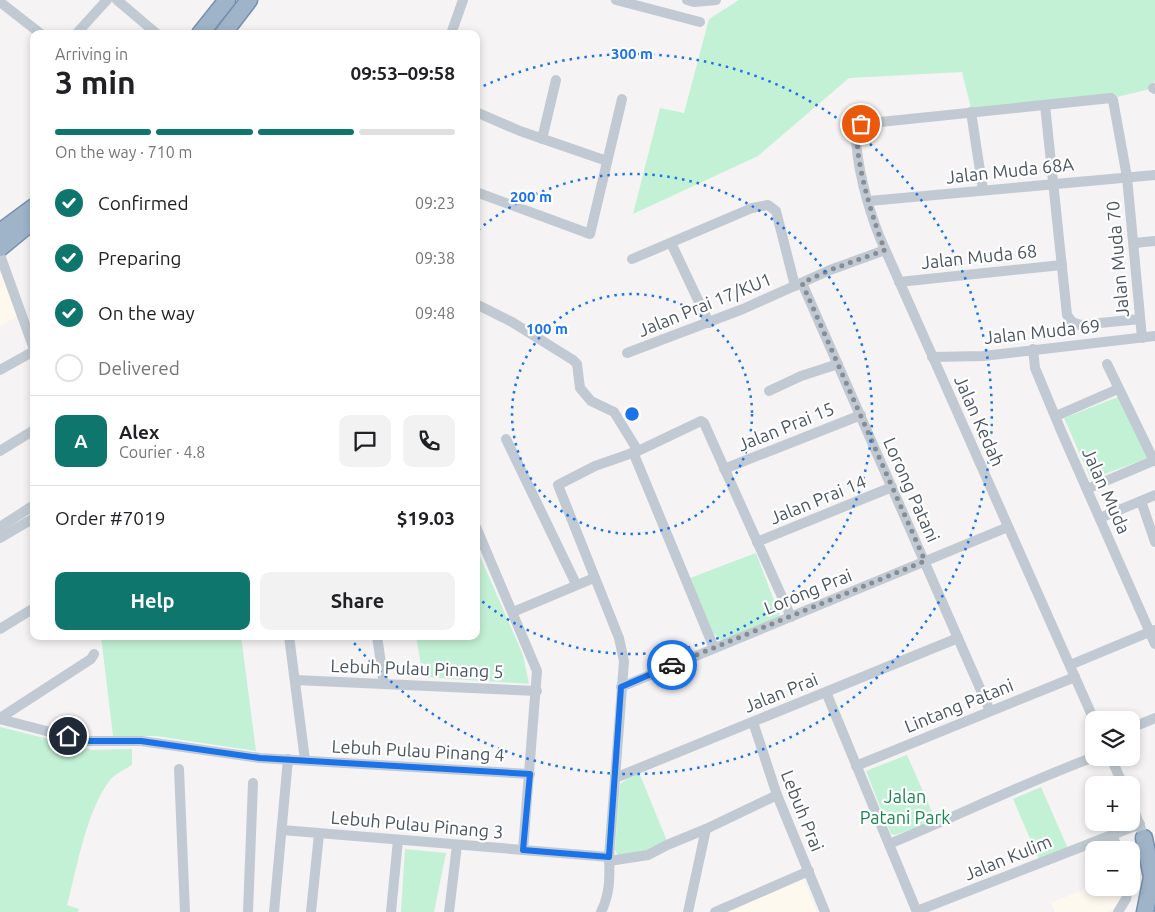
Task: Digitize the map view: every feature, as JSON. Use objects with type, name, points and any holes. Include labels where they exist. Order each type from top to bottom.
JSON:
[{"type":"highway","points":[[203,30],[227,0]]},
{"type":"highway","points":[[226,30],[248,0]]},
{"type":"highway","points":[[0,232],[30,210]]},
{"type":"highway","points":[[0,248],[30,223]]},
{"type":"highway","points":[[1145,912],[1152,877],[1146,837]]},
{"type":"street","points":[[80,30],[107,0]]},
{"type":"street","points":[[117,0],[152,30]]},
{"type":"street","points":[[452,30],[463,0]]},
{"type":"street","points":[[616,0],[700,22]]},
{"type":"street","points":[[687,0],[694,2],[716,0]]},
{"type":"street","points":[[0,2],[36,30]]},
{"type":"street","points":[[542,139],[556,80]]},
{"type":"street","name":"Jalan Muda 70","points":[[1045,105],[1108,98],[1113,100],[1127,177],[1142,338]]},
{"type":"street","points":[[480,193],[590,234],[622,99]]},
{"type":"street","points":[[983,190],[971,112],[1045,105],[1067,315],[1072,322],[1080,325],[1140,320]]},
{"type":"street","name":"Jalan Kedah","points":[[971,112],[861,124],[856,129],[860,165],[873,220],[885,250],[1090,711]]},
{"type":"street","points":[[480,114],[542,139],[607,161]]},
{"type":"street","name":"Jalan Muda 68A","points":[[869,201],[1054,182],[1155,174]]},
{"type":"street","name":"Lorong Patani","points":[[671,243],[752,208],[771,206],[776,211],[799,284],[861,415],[990,711]]},
{"type":"street","points":[[1134,243],[1155,241]]},
{"type":"street","points":[[632,259],[671,243],[709,323]]},
{"type":"street","name":"Jalan Prai 17/KU1","points":[[627,353],[709,323],[830,270],[885,250]]},
{"type":"street","points":[[0,254],[30,339]]},
{"type":"street","name":"Jalan Muda 68","points":[[899,282],[1062,265]]},
{"type":"street","points":[[480,306],[512,322],[573,360],[577,364],[580,388],[590,401],[614,412],[635,452],[714,648]]},
{"type":"street","name":"Jalan Muda 69","points":[[932,357],[983,356],[1155,336]]},
{"type":"street","name":"Jalan Muda","points":[[1033,349],[1035,368],[1087,489],[1152,630],[1155,644]]},
{"type":"street","points":[[0,370],[30,352]]},
{"type":"street","points":[[769,391],[801,376],[838,364]]},
{"type":"street","points":[[1087,489],[1154,460],[1107,364]]},
{"type":"street","points":[[1056,416],[1118,389]]},
{"type":"street","name":"Jalan Prai 15","points":[[724,469],[861,415]]},
{"type":"street","points":[[601,912],[608,899],[609,859],[624,661],[619,638],[558,485],[595,466],[635,452],[701,421],[704,423],[791,616]]},
{"type":"street","points":[[0,451],[30,432]]},
{"type":"street","points":[[506,439],[576,584]]},
{"type":"street","name":"Jalan Prai 14","points":[[757,542],[892,487]]},
{"type":"street","points":[[1100,518],[1155,495]]},
{"type":"street","points":[[1141,501],[1155,541]]},
{"type":"street","points":[[0,527],[30,508]]},
{"type":"street","points":[[0,538],[30,520]]},
{"type":"street","name":"Lorong Prai","points":[[621,687],[1008,527]]},
{"type":"street","points":[[480,536],[536,671],[537,691],[523,850]]},
{"type":"street","points":[[513,612],[594,578]]},
{"type":"street","points":[[0,629],[30,610]]},
{"type":"street","points":[[1070,665],[1152,630]]},
{"type":"street","name":"Jalan Prai","points":[[615,778],[958,638]]},
{"type":"street","points":[[290,640],[305,760]]},
{"type":"street","points":[[378,640],[384,684]]},
{"type":"street","points":[[0,719],[90,659],[94,654]]},
{"type":"street","name":"Lintang Patani","points":[[856,766],[1075,677]]},
{"type":"street","name":"Lebuh Pulau Pinang 5","points":[[295,680],[537,691]]},
{"type":"street","points":[[826,692],[917,912]]},
{"type":"street","points":[[1140,724],[1155,718]]},
{"type":"street","name":"Lebuh Pulau Pinang 4","points":[[0,719],[85,741],[141,741],[288,759],[530,774]]},
{"type":"street","name":"Lebuh Prai","points":[[752,722],[777,795],[825,912]]},
{"type":"street","points":[[274,912],[288,759]]},
{"type":"street","points":[[889,844],[1003,796],[1036,779],[1085,760]]},
{"type":"street","points":[[180,769],[185,912]]},
{"type":"street","points":[[248,912],[253,783]]},
{"type":"street","name":"Lebuh Pulau Pinang 3","points":[[282,830],[609,859],[648,855],[667,845],[706,830],[777,795]]},
{"type":"street","points":[[1140,823],[1155,870]]},
{"type":"street","points":[[688,912],[706,830]]},
{"type":"street","points":[[311,912],[319,834]]},
{"type":"street","points":[[1112,834],[1115,841]]},
{"type":"street","name":"Jalan Kulim","points":[[917,912],[1034,867],[1066,851],[1112,834],[1146,837]]},
{"type":"street","points":[[391,912],[398,840]]},
{"type":"street","points":[[449,912],[457,845]]},
{"type":"street","points":[[715,912],[809,871]]},
{"type":"street","points":[[1118,912],[1127,896]]},
{"type":"shaded area","points":[[2,272],[18,316],[0,326],[0,274]]},
{"type":"shaded area","points":[[803,878],[817,912],[724,912]]},
{"type":"shaded area","points":[[1085,889],[1085,896],[1123,896],[1117,908],[1108,912],[1055,912],[1051,903]]},
{"type":"green space","points":[[739,0],[1155,0],[1155,81],[1150,89],[1117,97],[972,112],[962,72],[849,78],[758,156],[633,214],[660,108],[684,113],[709,19]]},
{"type":"green space","points":[[1118,397],[1148,458],[1091,479],[1064,418]]},
{"type":"green space","points":[[756,553],[780,616],[722,641],[713,633],[690,578]]},
{"type":"green space","points":[[480,556],[523,655],[529,684],[423,677],[417,640],[480,640]]},
{"type":"green space","points":[[101,640],[242,640],[256,751],[156,736],[113,736]]},
{"type":"green space","points":[[0,727],[92,750],[132,749],[132,765],[110,780],[88,823],[67,905],[79,909],[78,912],[0,912]]},
{"type":"green space","name":"Jalan Patani Park","points":[[907,755],[936,821],[895,835],[891,834],[866,771]]},
{"type":"green space","points":[[633,775],[640,775],[667,841],[650,850],[618,855],[615,850],[620,784]]},
{"type":"green space","points":[[1041,787],[1069,851],[1041,864],[1013,799]]},
{"type":"green space","points":[[405,849],[446,853],[434,912],[401,912]]},
{"type":"way so far","points":[[672,665],[925,561],[802,283],[830,270],[885,250],[873,220],[860,165],[856,129],[861,124]]},
{"type":"route","points":[[68,736],[85,741],[141,741],[260,758],[530,774],[523,850],[609,857],[621,687],[672,665]]}]
